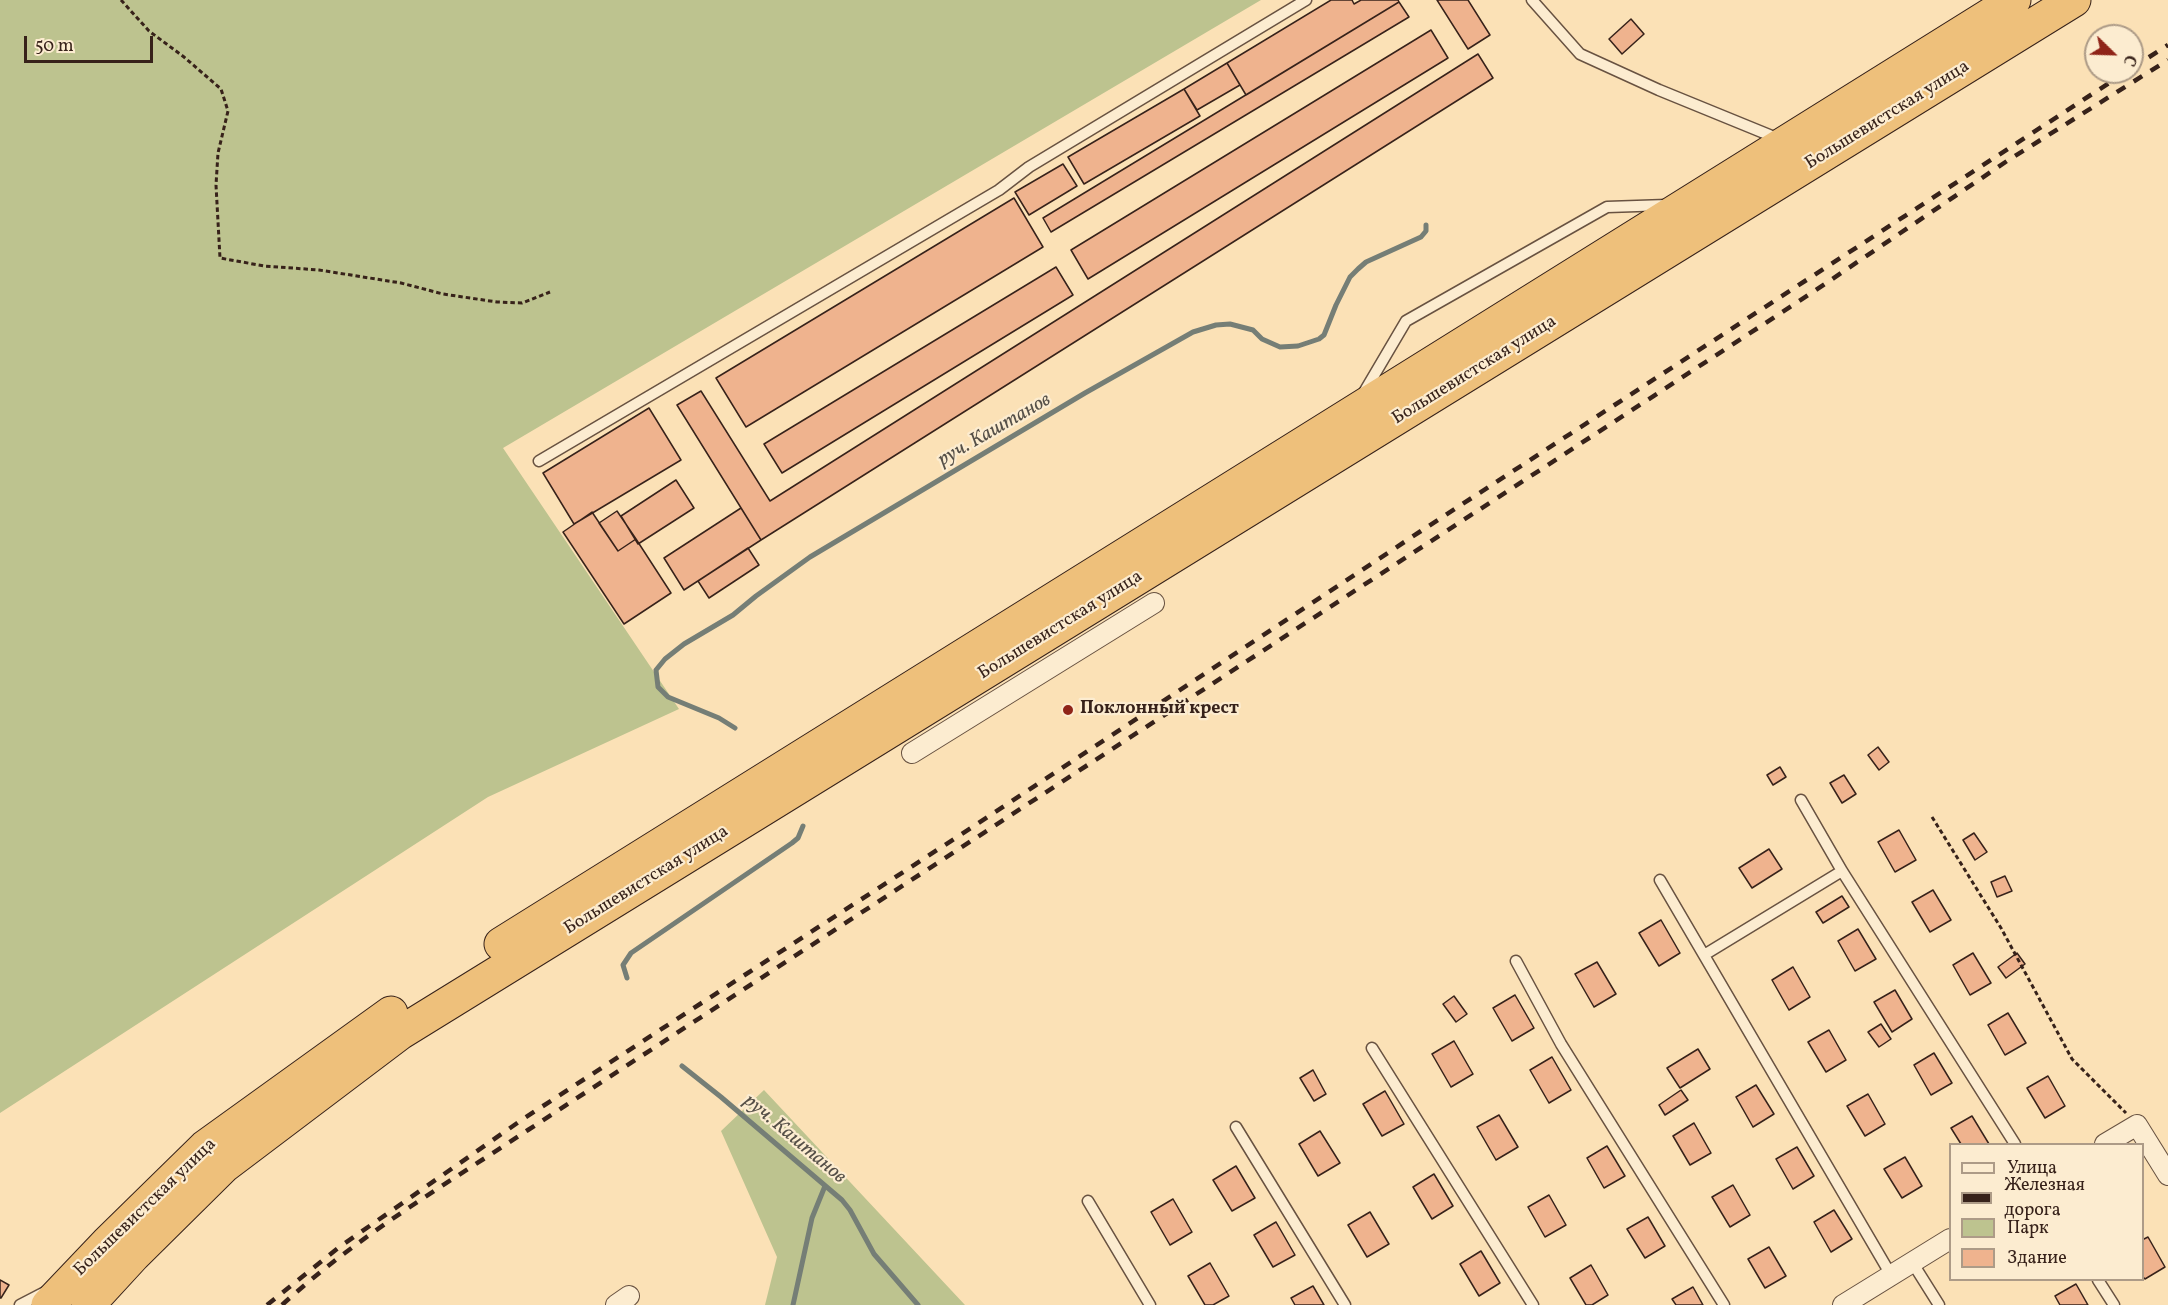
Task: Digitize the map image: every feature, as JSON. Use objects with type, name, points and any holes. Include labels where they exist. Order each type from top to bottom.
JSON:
[{"type":"highway","name":"Большевистская улица","points":[[81,1291],[205,1148],[386,1016],[2013,0]]},
{"type":"highway","name":"Большевистская улица","points":[[48,1305],[81,1291],[134,1254],[224,1166],[400,1034],[2074,0]]},
{"type":"street","points":[[912,753],[1154,603]]},
{"type":"street","points":[[2107,1143],[2137,1125],[2168,1175]]},
{"type":"street","points":[[1843,1305],[1949,1240]]},
{"type":"lane","points":[[539,461],[999,190],[1029,167],[1306,0]]},
{"type":"lane","points":[[1532,0],[1580,54],[1659,90],[1787,143]]},
{"type":"lane","points":[[1351,414],[1407,321],[1607,207],[1688,204]]},
{"type":"lane","points":[[1801,800],[1842,871],[2014,1143]]},
{"type":"lane","points":[[1704,955],[1842,871]]},
{"type":"lane","points":[[1660,880],[1891,1275]]},
{"type":"lane","points":[[1516,961],[1561,1044],[1724,1305]]},
{"type":"lane","points":[[1372,1048],[1533,1305]]},
{"type":"lane","points":[[1236,1127],[1345,1305]]},
{"type":"lane","points":[[1088,1201],[1150,1305]]},
{"type":"lane","points":[[1912,1262],[1939,1305]]},
{"type":"lane","points":[[2099,1281],[2114,1305]]},
{"type":"lane","points":[[20,1305],[81,1291]]},
{"type":"path","points":[[121,0],[149,31],[221,89],[228,111],[218,153],[216,185],[220,258],[264,266],[319,270],[401,283],[443,294],[497,302],[522,303],[550,292]]},
{"type":"path","points":[[1932,817],[2001,928],[2072,1059],[2137,1125]]},
{"type":"green space","points":[[0,0],[1261,0],[503,448],[679,709],[488,797],[0,1113]]},
{"type":"green space","points":[[764,1090],[965,1305],[765,1305],[777,1257],[721,1131]]},
{"type":"building","points":[[1331,0],[1352,0],[1354,4],[1361,0],[1398,0],[1399,2],[1246,95],[1227,63]]},
{"type":"building","points":[[1437,0],[1468,0],[1490,35],[1468,49]]},
{"type":"building","points":[[1399,2],[1409,17],[1051,232],[1043,218]]},
{"type":"building","points":[[1631,19],[1644,34],[1622,54],[1609,39]]},
{"type":"building","points":[[1431,30],[1448,58],[1088,279],[1071,250]]},
{"type":"building","points":[[1478,54],[1493,78],[761,540],[677,405],[701,391],[770,501]]},
{"type":"building","points":[[1227,63],[1240,85],[1197,110],[1184,89]]},
{"type":"building","points":[[1184,89],[1200,116],[1084,184],[1068,157]]},
{"type":"building","points":[[1063,164],[1077,186],[1029,215],[1015,192]]},
{"type":"building","points":[[1014,198],[1043,247],[746,427],[716,378]]},
{"type":"building","points":[[1056,267],[1073,295],[782,473],[764,444]]},
{"type":"building","points":[[649,408],[681,460],[574,524],[543,473]]},
{"type":"building","points":[[676,480],[694,508],[638,544],[621,516]]},
{"type":"building","points":[[741,508],[761,540],[684,590],[664,558]]},
{"type":"building","points":[[617,511],[636,539],[618,551],[599,523]]},
{"type":"building","points":[[592,512],[618,551],[636,539],[671,593],[624,624],[563,532]]},
{"type":"building","points":[[748,548],[759,565],[709,598],[698,581]]},
{"type":"building","points":[[1878,747],[1889,762],[1879,770],[1868,755]]},
{"type":"building","points":[[1780,767],[1786,777],[1773,785],[1767,775]]},
{"type":"building","points":[[1844,775],[1856,794],[1842,803],[1830,783]]},
{"type":"building","points":[[1899,830],[1916,860],[1895,872],[1878,842]]},
{"type":"building","points":[[1974,833],[1987,852],[1975,860],[1963,840]]},
{"type":"building","points":[[1769,849],[1782,869],[1752,888],[1739,868]]},
{"type":"building","points":[[2005,876],[2012,891],[1997,897],[1991,882]]},
{"type":"building","points":[[1933,890],[1951,920],[1930,932],[1912,902]]},
{"type":"building","points":[[1842,896],[1849,907],[1823,923],[1816,912]]},
{"type":"building","points":[[1661,920],[1680,953],[1659,966],[1639,933]]},
{"type":"building","points":[[1858,929],[1876,959],[1855,971],[1838,941]]},
{"type":"building","points":[[1973,953],[1991,983],[1970,995],[1953,965]]},
{"type":"building","points":[[2017,953],[2025,964],[2006,978],[1998,967]]},
{"type":"building","points":[[1597,962],[1616,994],[1594,1007],[1575,974]]},
{"type":"building","points":[[1793,967],[1810,997],[1789,1010],[1772,980]]},
{"type":"building","points":[[1895,990],[1912,1019],[1892,1032],[1874,1002]]},
{"type":"building","points":[[1515,995],[1534,1028],[1512,1041],[1493,1008]]},
{"type":"building","points":[[1454,996],[1467,1014],[1456,1022],[1443,1004]]},
{"type":"building","points":[[2008,1013],[2026,1043],[2005,1055],[1988,1025]]},
{"type":"building","points":[[1881,1024],[1891,1039],[1879,1047],[1868,1032]]},
{"type":"building","points":[[1829,1030],[1846,1060],[1826,1072],[1808,1042]]},
{"type":"building","points":[[1454,1041],[1473,1074],[1451,1087],[1432,1054]]},
{"type":"building","points":[[1698,1049],[1710,1069],[1680,1088],[1667,1068]]},
{"type":"building","points":[[1934,1053],[1952,1083],[1931,1095],[1914,1065]]},
{"type":"building","points":[[1552,1057],[1571,1090],[1549,1103],[1530,1070]]},
{"type":"building","points":[[1313,1070],[1326,1094],[1314,1101],[1300,1078]]},
{"type":"building","points":[[2048,1076],[2065,1106],[2045,1118],[2027,1088]]},
{"type":"building","points":[[1756,1085],[1774,1114],[1753,1127],[1736,1097]]},
{"type":"building","points":[[1681,1090],[1688,1100],[1665,1115],[1659,1105]]},
{"type":"building","points":[[1385,1091],[1404,1124],[1382,1136],[1363,1104]]},
{"type":"building","points":[[1868,1094],[1885,1124],[1865,1136],[1847,1106]]},
{"type":"building","points":[[1499,1115],[1518,1147],[1496,1160],[1477,1127]]},
{"type":"building","points":[[1972,1116],[1988,1143],[1960,1143],[1951,1128]]},
{"type":"building","points":[[1694,1123],[1711,1153],[1690,1165],[1673,1136]]},
{"type":"building","points":[[1320,1131],[1340,1163],[1318,1176],[1299,1144]]},
{"type":"building","points":[[1607,1146],[1625,1176],[1604,1188],[1587,1158]]},
{"type":"building","points":[[1797,1147],[1814,1176],[1793,1189],[1776,1159]]},
{"type":"building","points":[[1905,1157],[1922,1186],[1902,1198],[1884,1169]]},
{"type":"building","points":[[1236,1166],[1255,1198],[1232,1211],[1213,1180]]},
{"type":"building","points":[[1434,1174],[1453,1206],[1432,1219],[1413,1187]]},
{"type":"building","points":[[1733,1185],[1750,1215],[1730,1227],[1712,1197]]},
{"type":"building","points":[[1549,1195],[1566,1225],[1545,1237],[1528,1207]]},
{"type":"building","points":[[1173,1199],[1192,1232],[1170,1245],[1151,1212]]},
{"type":"building","points":[[1834,1210],[1852,1239],[1831,1252],[1814,1222]]},
{"type":"building","points":[[1370,1212],[1389,1244],[1367,1257],[1348,1225]]},
{"type":"building","points":[[1648,1217],[1665,1246],[1645,1258],[1627,1229]]},
{"type":"building","points":[[1276,1222],[1295,1255],[1273,1267],[1254,1235]]},
{"type":"building","points":[[2148,1237],[2165,1267],[2145,1279],[2144,1278],[2144,1239]]},
{"type":"building","points":[[1769,1247],[1786,1276],[1765,1288],[1748,1259]]},
{"type":"building","points":[[1481,1251],[1500,1283],[1479,1296],[1460,1264]]},
{"type":"building","points":[[1210,1263],[1229,1296],[1213,1305],[1205,1305],[1188,1276]]},
{"type":"building","points":[[1591,1265],[1608,1295],[1592,1305],[1586,1305],[1570,1278]]},
{"type":"building","points":[[0,1280],[9,1285],[1,1298],[0,1298]]},
{"type":"building","points":[[2076,1284],[2088,1305],[2060,1305],[2055,1296]]},
{"type":"building","points":[[1313,1286],[1324,1305],[1295,1305],[1291,1298]]},
{"type":"building","points":[[1693,1287],[1703,1305],[1676,1305],[1672,1299]]},
{"type":"waterway","name":"руч. Каштанов","points":[[735,728],[719,718],[668,697],[658,687],[656,670],[665,659],[684,644],[733,615],[810,557],[1085,393],[1193,332],[1216,325],[1230,324],[1253,330],[1262,339],[1280,347],[1298,346],[1319,339],[1324,335],[1350,277],[1366,262],[1421,237],[1426,231],[1426,225]]},
{"type":"waterway","name":"руч. Каштанов","points":[[627,978],[623,965],[631,953],[792,843],[798,838],[803,826]]},
{"type":"waterway","name":"руч. Каштанов","points":[[682,1066],[842,1200],[874,1254],[918,1305]]},
{"type":"waterway","points":[[793,1305],[812,1218],[825,1186]]},
{"type":"railway","points":[[2144,60],[2168,45]]},
{"type":"railway","points":[[282,1305],[310,1280],[370,1234],[433,1192],[1813,292],[2007,161],[2168,60]]},
{"type":"railway","points":[[267,1305],[338,1248],[523,1119],[2108,84]]},
{"type":"place","name":"Поклонный крест","points":[[1068,710]]}]
